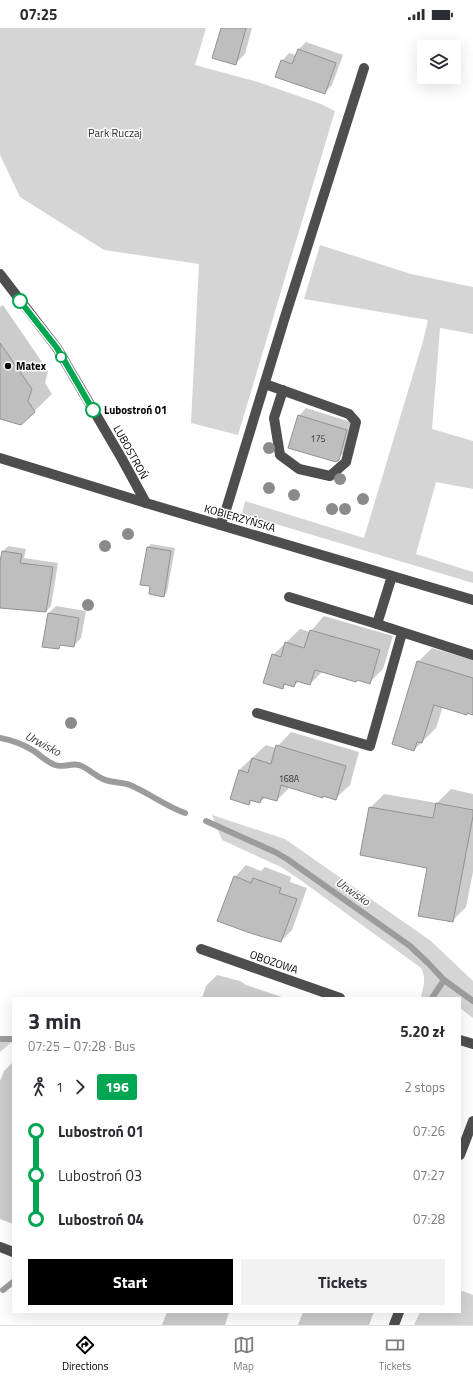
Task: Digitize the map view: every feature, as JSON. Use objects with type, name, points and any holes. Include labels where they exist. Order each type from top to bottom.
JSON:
[{"type":"street","points":[[220,525],[364,68]]},
{"type":"street","name":"LUBOSTROŃ","points":[[0,274],[57,348],[146,503]]},
{"type":"street","points":[[264,384],[283,390],[349,414],[356,422],[346,462],[330,476],[299,469],[280,455],[274,418],[283,390]]},
{"type":"street","name":"KOBIERZYŃSKA","points":[[0,458],[473,600]]},
{"type":"street","points":[[377,624],[392,576]]},
{"type":"street","points":[[289,597],[473,655]]},
{"type":"street","points":[[257,713],[370,746],[402,633]]},
{"type":"street","name":"OBOZOWA","points":[[201,949],[337,997]]},
{"type":"street","points":[[461,1040],[473,1044]]},
{"type":"street","points":[[461,1151],[473,1121]]},
{"type":"street","points":[[0,1247],[12,1252]]},
{"type":"street","points":[[394,1325],[399,1313]]},
{"type":"green space","name":"Park Ruczaj","points":[[0,28],[206,28],[195,65],[258,82],[321,104],[335,111],[238,435],[191,423],[199,264],[104,250],[20,197],[0,155]]},
{"type":"green space","points":[[320,245],[411,274],[473,287],[473,334],[440,328],[432,429],[473,441],[473,489],[436,482],[416,554],[473,572],[473,583],[242,514],[245,501],[364,538],[423,341],[428,320],[304,299]]},
{"type":"green space","points":[[212,815],[285,839],[431,941],[473,981],[473,1018],[461,1009],[461,997],[421,997],[424,980],[421,968],[281,867],[222,840]]},
{"type":"green space","points":[[0,1038],[12,1038],[12,1042],[0,1052]]},
{"type":"green space","points":[[461,1290],[473,1295],[473,1325],[414,1325],[420,1313],[461,1313]]},
{"type":"building","points":[[221,28],[246,28],[236,65],[212,58]]},
{"type":"building","points":[[298,49],[336,63],[325,94],[275,77],[281,60],[292,64]]},
{"type":"building","name":"Matex","points":[[0,343],[32,389],[28,401],[35,412],[21,425],[0,419]]},
{"type":"building","points":[[298,415],[347,430],[339,460],[336,462],[288,448]]},
{"type":"building","points":[[147,547],[171,551],[164,597],[149,594],[150,586],[140,585]]},
{"type":"building","points":[[2,551],[22,554],[20,563],[53,567],[46,612],[0,608],[0,562]]},
{"type":"building","points":[[48,613],[79,618],[74,647],[60,645],[59,649],[42,647]]},
{"type":"building","points":[[310,630],[380,650],[370,684],[357,680],[356,682],[315,670],[310,685],[296,681],[294,687],[284,684],[283,689],[263,683],[272,654],[281,657],[285,642],[304,648]]},
{"type":"building","points":[[417,661],[473,678],[473,715],[467,713],[467,715],[434,705],[422,743],[417,742],[414,751],[392,744]]},
{"type":"building","points":[[276,745],[346,766],[336,800],[323,796],[323,798],[281,785],[277,801],[262,797],[260,803],[250,800],[249,805],[230,799],[239,770],[248,773],[252,758],[271,764]]},
{"type":"building","points":[[436,803],[473,810],[453,922],[418,916],[427,868],[360,855],[369,807],[433,818]]},
{"type":"building","points":[[234,876],[251,883],[253,878],[281,888],[279,893],[297,899],[281,942],[217,921]]},
{"type":"waterway","name":"Urwisko","points":[[0,738],[13,741],[26,747],[55,765],[79,765],[106,780],[130,785],[185,813]]},
{"type":"waterway","name":"Urwisko","points":[[206,821],[275,852],[287,859],[410,946],[444,980],[473,1001]]},
{"type":"waterway","points":[[433,997],[444,980]]},
{"type":"waterway","points":[[0,1039],[12,1039]]},
{"type":"waterway","points":[[3,1290],[12,1283]]},
{"type":"bus line","name":"196","points":[[20,301],[57,348],[93,410]]},
{"type":"place","name":"Matex","points":[[8,366]]},
{"type":"place","name":"Lubostroń 01","points":[[93,410]]}]
